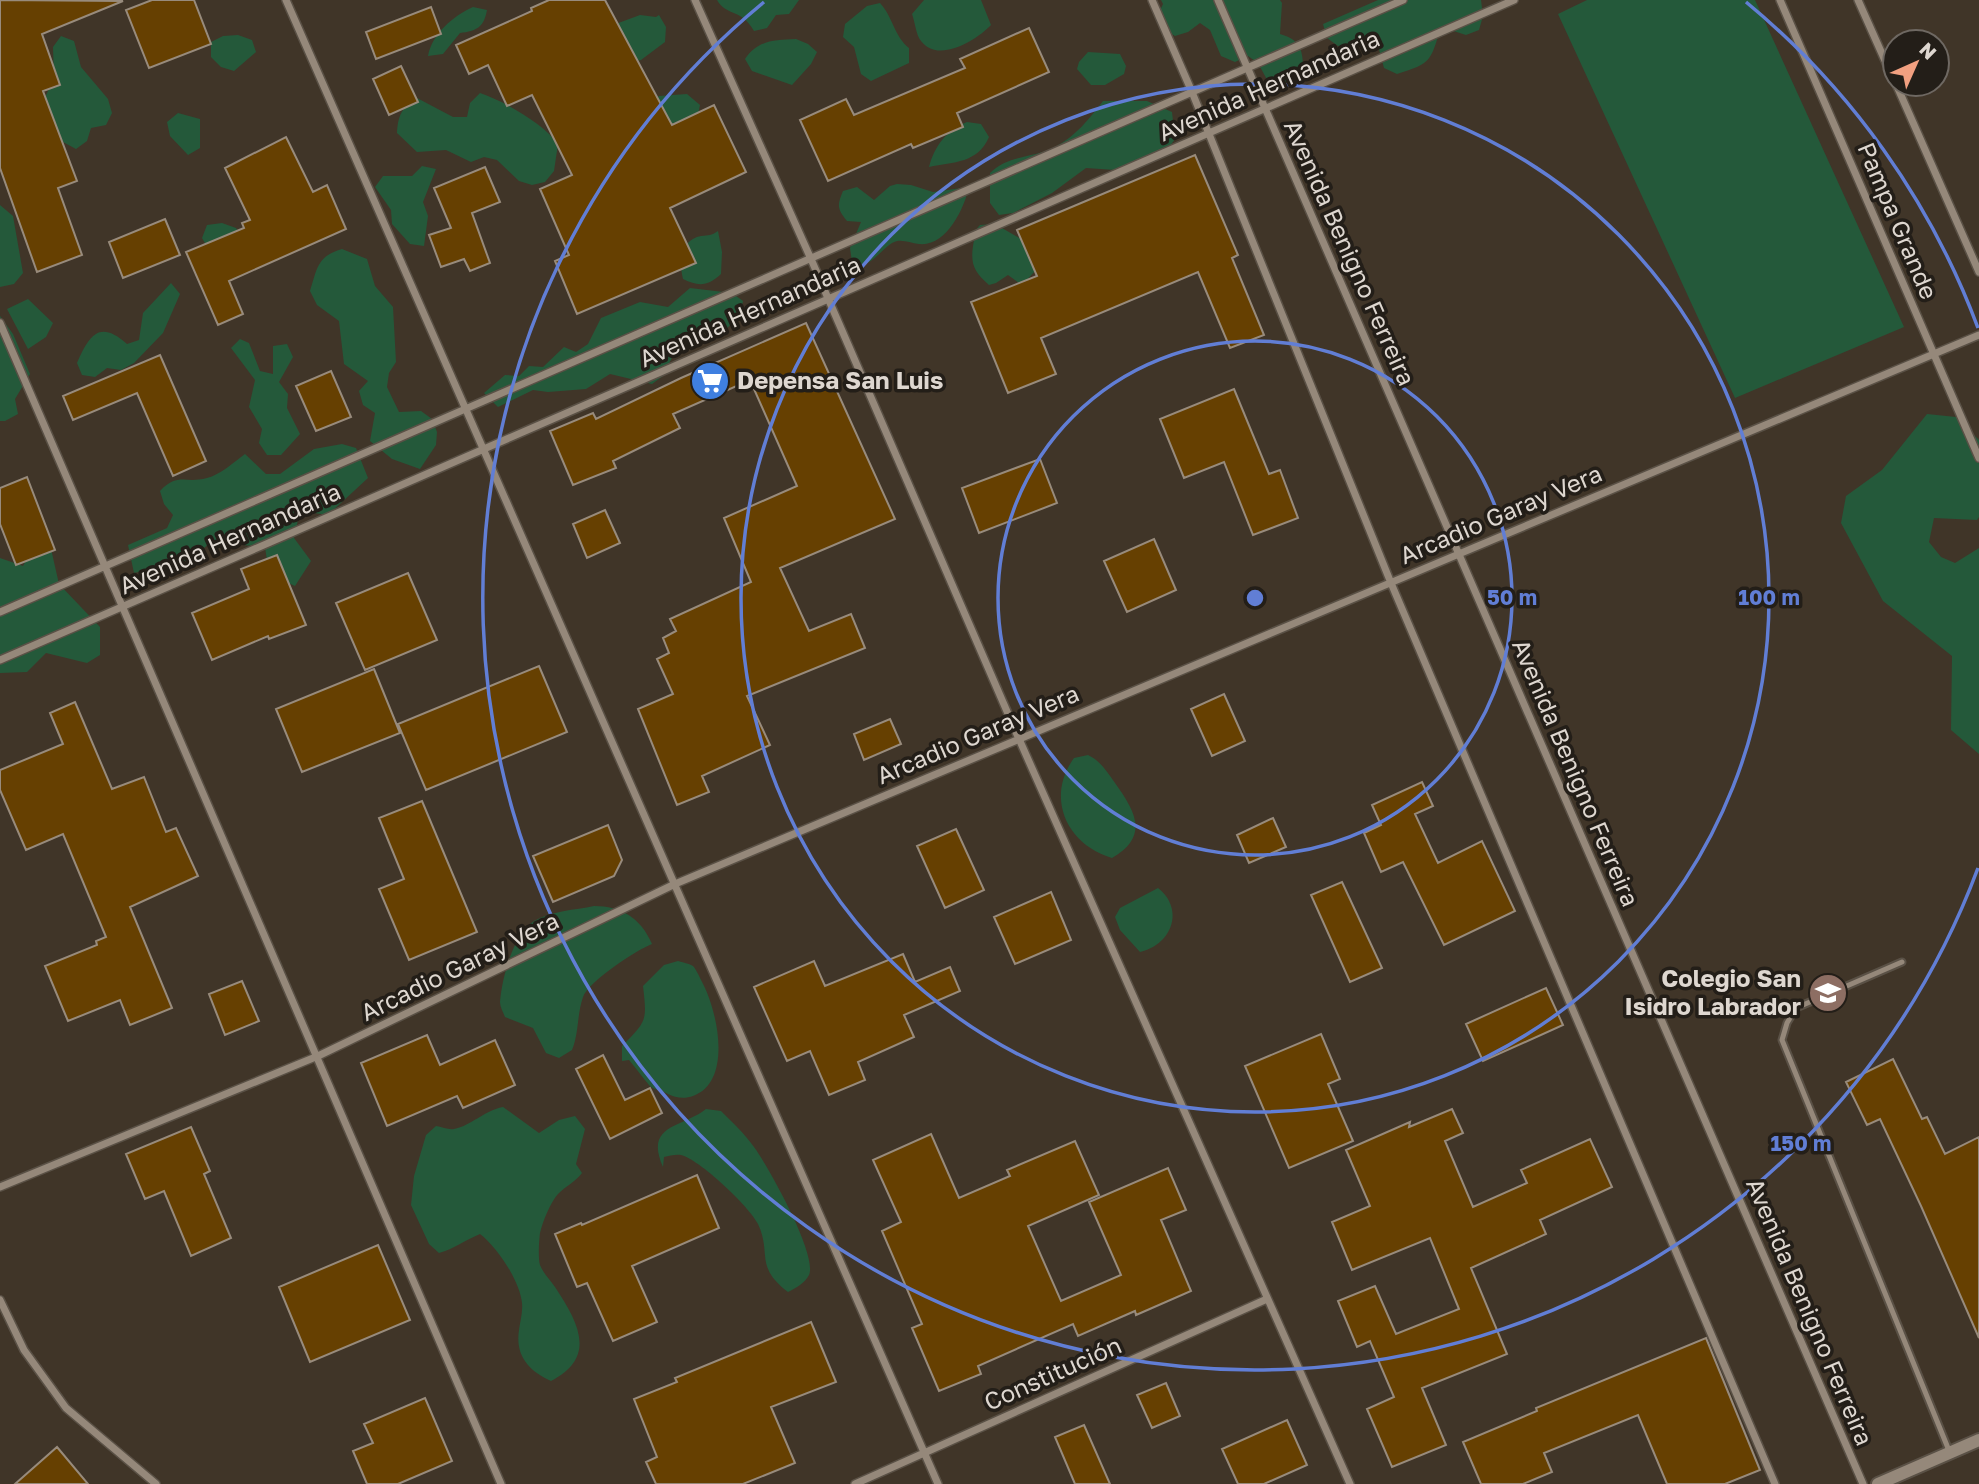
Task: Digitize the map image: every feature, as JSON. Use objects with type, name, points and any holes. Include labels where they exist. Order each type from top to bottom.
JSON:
[{"type":"street","points":[[286,0],[939,1484]]},
{"type":"street","points":[[695,0],[1350,1484]]},
{"type":"street","points":[[1152,0],[1192,92],[1391,583],[1776,1484]]},
{"type":"street","name":"Avenida Benigno Ferreira","points":[[1218,0],[1863,1484]]},
{"type":"street","name":"Avenida Hernandaria","points":[[0,612],[1403,0]]},
{"type":"street","name":"Avenida Hernandaria","points":[[0,660],[1514,0]]},
{"type":"street","name":"Pampa Grande","points":[[1780,0],[1979,458]]},
{"type":"street","points":[[1858,0],[1881,52]]},
{"type":"street","points":[[1902,98],[1979,272]]},
{"type":"street","points":[[0,323],[501,1484]]},
{"type":"street","name":"Arcadio Garay Vera","points":[[0,1187],[318,1056],[675,884],[1979,335]]},
{"type":"street","name":"Constitución","points":[[855,1484],[1267,1299]]},
{"type":"street","points":[[0,1300],[24,1350],[66,1408],[156,1484]]},
{"type":"street","points":[[1878,1484],[1979,1440]]},
{"type":"lane","points":[[1902,962],[1796,1008],[1787,1023],[1782,1040],[1950,1453]]},
{"type":"green space","points":[[717,0],[799,0],[789,14],[776,15],[767,28],[754,31],[744,19],[725,9]]},
{"type":"green space","points":[[924,0],[981,0],[991,25],[977,37],[957,47],[947,50],[928,48],[919,38],[912,14]]},
{"type":"green space","points":[[1161,0],[1280,0],[1280,34],[1298,44],[1303,63],[1285,84],[1271,87],[1258,63],[1248,56],[1235,62],[1221,56],[1210,30],[1200,23],[1188,32],[1175,36],[1163,29],[1157,17],[1163,4]]},
{"type":"green space","points":[[1378,0],[1481,0],[1483,16],[1479,30],[1466,35],[1441,27],[1428,60],[1397,74],[1384,68],[1377,42],[1338,46],[1327,38],[1323,24]]},
{"type":"green space","points":[[1587,0],[1755,0],[1904,327],[1735,398],[1558,14]]},
{"type":"green space","points":[[880,3],[900,38],[909,48],[909,63],[871,81],[861,74],[854,47],[843,37],[845,24],[867,6]]},
{"type":"green space","points":[[473,7],[487,10],[482,24],[471,31],[460,33],[443,54],[428,56],[434,40],[444,27]]},
{"type":"green space","points":[[640,15],[659,15],[666,27],[665,42],[641,60],[628,63],[613,25]]},
{"type":"green space","points":[[238,35],[252,40],[256,52],[234,71],[221,67],[211,57],[211,42],[223,36]]},
{"type":"green space","points":[[61,36],[74,41],[81,67],[108,99],[112,113],[106,125],[91,128],[87,141],[76,149],[63,142],[56,129],[36,117],[54,78],[53,47]]},
{"type":"green space","points":[[796,39],[817,52],[811,64],[792,85],[752,71],[745,59],[761,45]]},
{"type":"green space","points":[[1088,52],[1120,54],[1126,66],[1124,74],[1105,85],[1091,85],[1077,69],[1079,62]]},
{"type":"green space","points":[[480,93],[523,114],[552,136],[558,144],[554,171],[545,182],[532,185],[519,181],[497,160],[484,157],[471,162],[446,150],[417,152],[397,133],[402,112],[417,98],[453,117],[467,117],[470,103]]},
{"type":"green space","points":[[687,94],[700,105],[697,119],[656,126],[647,104],[659,96]]},
{"type":"green space","points":[[1103,101],[1147,101],[1172,112],[1175,139],[1167,150],[1143,164],[1115,170],[1086,168],[1052,193],[1013,213],[999,215],[990,203],[990,173],[1005,163],[1047,151],[1063,143],[1082,127]]},
{"type":"green space","points":[[178,113],[200,119],[200,148],[188,155],[170,136],[167,122]]},
{"type":"green space","points":[[967,122],[981,124],[989,137],[984,146],[972,157],[929,167],[942,140]]},
{"type":"green space","points":[[422,166],[436,169],[423,202],[428,216],[424,246],[410,244],[392,224],[391,210],[375,187],[383,176],[412,176]]},
{"type":"green space","points":[[897,184],[933,192],[969,187],[963,206],[952,225],[937,239],[919,244],[895,242],[868,262],[852,262],[850,248],[861,222],[847,221],[841,213],[839,203],[843,191],[857,187],[874,200],[890,186]]},
{"type":"green space","points":[[0,205],[13,216],[23,273],[14,284],[0,287]]},
{"type":"green space","points":[[222,223],[236,228],[249,249],[223,274],[202,238],[207,225]]},
{"type":"green space","points":[[995,224],[1021,239],[1035,271],[1025,282],[1019,283],[1008,275],[989,285],[976,270],[972,254],[976,230],[980,225]]},
{"type":"green space","points":[[718,231],[722,252],[721,274],[703,284],[683,279],[681,259],[685,247],[694,238],[712,235]]},
{"type":"green space","points":[[342,249],[367,259],[375,286],[393,307],[396,362],[389,373],[387,387],[399,412],[421,411],[432,419],[437,432],[436,445],[420,469],[392,459],[370,441],[375,413],[363,405],[359,391],[368,381],[344,364],[339,321],[317,305],[310,291],[319,264],[327,255]]},
{"type":"green space","points":[[171,283],[180,294],[163,333],[134,363],[121,370],[107,368],[95,377],[82,375],[77,363],[91,339],[102,332],[109,333],[127,344],[139,340],[143,313]]},
{"type":"green space","points":[[690,288],[732,293],[743,301],[740,314],[722,334],[693,332],[681,339],[663,376],[652,384],[610,374],[586,389],[548,392],[533,390],[498,407],[484,393],[505,375],[519,376],[529,366],[543,367],[564,347],[576,352],[588,344],[601,318],[640,302],[668,307]]},
{"type":"green space","points":[[28,299],[53,323],[46,337],[28,349],[7,309]]},
{"type":"green space","points":[[0,316],[13,334],[30,374],[15,399],[18,414],[5,421],[0,421]]},
{"type":"green space","points":[[240,339],[249,343],[260,371],[273,374],[273,346],[287,344],[293,357],[279,382],[288,394],[287,408],[300,434],[281,455],[267,455],[259,443],[262,429],[249,407],[255,380],[231,348]]},
{"type":"green space","points":[[1927,414],[1956,417],[1979,440],[1979,517],[1977,520],[1934,518],[1929,542],[1941,557],[1955,563],[1979,548],[1979,754],[1951,730],[1952,656],[1883,601],[1841,523],[1846,496],[1882,470]]},
{"type":"green space","points":[[342,444],[356,448],[368,478],[328,515],[300,511],[294,538],[311,561],[295,586],[269,574],[265,547],[211,542],[190,560],[134,573],[128,545],[167,528],[173,515],[164,504],[160,491],[166,485],[177,480],[199,480],[212,476],[245,454],[266,474],[280,474],[314,449]]},
{"type":"green space","points":[[49,540],[59,584],[100,627],[100,655],[87,663],[46,653],[27,672],[0,673],[0,558],[23,566],[36,542]]},
{"type":"green space","points":[[1088,755],[1100,764],[1115,783],[1133,813],[1135,832],[1131,841],[1112,858],[1083,843],[1065,818],[1061,804],[1065,773],[1074,758]]},
{"type":"green space","points":[[1158,888],[1171,906],[1171,925],[1160,942],[1140,952],[1120,930],[1115,917],[1120,908]]},
{"type":"green space","points":[[594,906],[613,908],[629,915],[642,927],[652,944],[613,967],[587,991],[581,1003],[572,1050],[559,1058],[546,1053],[533,1028],[505,1017],[500,1002],[503,981],[520,936],[534,921],[555,913]]},
{"type":"green space","points":[[678,961],[693,966],[707,992],[718,1043],[718,1060],[714,1075],[706,1088],[693,1096],[683,1098],[653,1088],[629,1060],[622,1061],[622,1046],[641,1025],[645,1014],[643,986],[664,965]]},
{"type":"green space","points":[[503,1107],[539,1133],[559,1120],[575,1116],[585,1129],[576,1164],[582,1173],[555,1198],[540,1233],[540,1265],[571,1313],[579,1338],[575,1361],[566,1372],[551,1381],[525,1362],[518,1339],[522,1310],[520,1294],[507,1265],[493,1247],[480,1234],[439,1253],[429,1244],[411,1205],[414,1176],[426,1135],[436,1126],[454,1129]]},
{"type":"green space","points":[[706,1109],[721,1111],[750,1142],[780,1191],[799,1231],[810,1265],[809,1275],[803,1283],[788,1292],[771,1275],[758,1224],[735,1196],[689,1158],[681,1155],[664,1157],[663,1167],[658,1153],[658,1142],[662,1135],[668,1129]]},
{"type":"building","points":[[0,0],[123,1],[42,34],[60,85],[43,91],[77,181],[58,188],[82,255],[37,272],[0,168]]},
{"type":"building","points":[[152,0],[194,0],[211,44],[149,68],[126,10]]},
{"type":"building","points":[[549,0],[605,0],[672,125],[714,105],[746,172],[670,208],[696,263],[577,314],[555,261],[569,255],[540,189],[572,175],[532,95],[507,106],[488,65],[469,74],[456,45],[532,11],[531,8]]},
{"type":"building","points":[[431,7],[441,34],[376,59],[366,32]]},
{"type":"building","points":[[1029,28],[1049,72],[957,113],[963,127],[913,148],[911,144],[828,181],[800,120],[846,99],[854,115],[965,68],[960,59]]},
{"type":"building","points":[[401,66],[418,102],[389,115],[373,79]]},
{"type":"building","points":[[286,137],[313,192],[327,185],[346,229],[229,281],[243,314],[218,325],[186,252],[244,228],[242,223],[250,220],[225,168]]},
{"type":"building","points":[[1195,155],[1238,255],[1232,258],[1264,335],[1230,348],[1198,272],[1041,338],[1056,374],[1008,393],[971,302],[1037,276],[1017,230]]},
{"type":"building","points":[[485,167],[500,202],[472,213],[490,263],[470,271],[464,259],[441,267],[429,235],[451,228],[434,188]]},
{"type":"building","points":[[165,219],[180,255],[123,278],[109,242]]},
{"type":"building","points":[[806,323],[895,519],[780,568],[809,631],[851,614],[865,648],[747,696],[770,745],[702,776],[709,792],[677,805],[638,709],[673,694],[657,659],[669,653],[663,638],[676,631],[670,619],[751,582],[724,518],[797,486],[750,380],[673,414],[680,428],[613,461],[616,468],[573,485],[550,431],[593,413],[596,419]]},
{"type":"building","points":[[160,355],[206,461],[173,476],[137,393],[73,420],[63,396]]},
{"type":"building","points":[[331,371],[351,417],[316,431],[296,386]]},
{"type":"building","points":[[1234,389],[1269,474],[1280,470],[1298,518],[1253,535],[1224,462],[1184,478],[1160,419]]},
{"type":"building","points":[[1040,459],[1057,503],[979,533],[962,488]]},
{"type":"building","points":[[27,477],[55,550],[16,565],[0,524],[0,488]]},
{"type":"building","points":[[605,510],[620,543],[587,558],[573,524]]},
{"type":"building","points":[[1154,539],[1176,590],[1127,612],[1104,561]]},
{"type":"building","points":[[277,555],[306,625],[269,639],[268,636],[212,660],[192,613],[249,589],[241,569]]},
{"type":"building","points":[[408,573],[437,640],[365,670],[336,603]]},
{"type":"building","points":[[539,666],[567,732],[426,790],[398,724]]},
{"type":"building","points":[[374,669],[400,733],[302,772],[276,709]]},
{"type":"building","points":[[1224,694],[1245,741],[1212,756],[1191,709]]},
{"type":"building","points":[[75,702],[112,789],[144,777],[166,832],[176,828],[198,876],[130,907],[172,1008],[130,1025],[120,1000],[68,1021],[45,966],[97,945],[96,941],[106,937],[63,834],[26,850],[0,790],[0,770],[63,744],[50,713]]},
{"type":"building","points":[[890,719],[901,744],[864,760],[854,734]]},
{"type":"building","points":[[1422,782],[1433,806],[1415,814],[1438,863],[1482,841],[1515,911],[1444,945],[1403,862],[1381,872],[1364,833],[1381,825],[1372,805]]},
{"type":"building","points":[[422,801],[477,932],[409,960],[379,889],[404,879],[379,818]]},
{"type":"building","points":[[1273,818],[1286,847],[1249,863],[1237,835]]},
{"type":"building","points":[[608,825],[622,860],[614,876],[553,902],[533,856]]},
{"type":"building","points":[[956,829],[984,890],[945,908],[917,846]]},
{"type":"building","points":[[1342,882],[1382,968],[1350,982],[1311,895]]},
{"type":"building","points":[[1051,892],[1071,940],[1015,964],[994,917]]},
{"type":"building","points":[[903,954],[915,982],[950,967],[960,991],[904,1015],[914,1037],[858,1062],[865,1080],[829,1095],[810,1051],[787,1061],[754,987],[814,961],[825,986]]},
{"type":"building","points":[[242,981],[259,1021],[225,1035],[209,994]]},
{"type":"building","points":[[1546,988],[1563,1025],[1483,1061],[1466,1024]]},
{"type":"building","points":[[1321,1034],[1340,1079],[1328,1084],[1353,1141],[1289,1168],[1245,1066]]},
{"type":"building","points":[[427,1035],[440,1065],[495,1040],[515,1085],[463,1108],[457,1096],[387,1126],[361,1063]]},
{"type":"building","points":[[603,1055],[625,1100],[650,1088],[662,1113],[610,1139],[576,1069]]},
{"type":"building","points":[[1893,1059],[1922,1119],[1927,1117],[1945,1154],[1979,1137],[1979,1338],[1880,1119],[1867,1125],[1846,1082]]},
{"type":"building","points":[[1452,1109],[1463,1133],[1445,1141],[1473,1207],[1527,1183],[1521,1170],[1590,1139],[1612,1187],[1540,1220],[1546,1234],[1471,1268],[1507,1354],[1422,1388],[1446,1445],[1392,1467],[1367,1409],[1394,1397],[1370,1341],[1357,1347],[1338,1301],[1375,1286],[1396,1334],[1459,1309],[1430,1238],[1352,1270],[1332,1222],[1370,1206],[1346,1150],[1410,1122],[1409,1127]]},
{"type":"building","points":[[191,1127],[210,1171],[204,1174],[231,1238],[191,1256],[164,1191],[145,1199],[126,1154]]},
{"type":"building","points":[[931,1134],[959,1198],[1010,1176],[1007,1170],[1075,1141],[1099,1195],[1028,1226],[1061,1301],[1121,1275],[1089,1202],[1168,1168],[1186,1210],[1161,1220],[1191,1291],[1136,1315],[1135,1311],[1078,1336],[1073,1324],[978,1366],[981,1374],[939,1391],[912,1328],[922,1324],[882,1231],[901,1222],[873,1160]]},
{"type":"building","points":[[697,1175],[719,1228],[632,1266],[657,1322],[613,1341],[587,1283],[577,1287],[555,1234]]},
{"type":"building","points":[[378,1245],[410,1320],[310,1362],[279,1287]]},
{"type":"building","points":[[811,1322],[836,1382],[771,1407],[795,1463],[743,1484],[656,1484],[646,1462],[657,1457],[634,1399],[677,1382],[675,1378]]},
{"type":"building","points":[[1706,1338],[1760,1470],[1725,1484],[1667,1484],[1638,1415],[1544,1453],[1552,1472],[1523,1484],[1481,1484],[1463,1442],[1537,1411],[1536,1408]]},
{"type":"building","points":[[1166,1383],[1180,1416],[1152,1428],[1137,1395]]},
{"type":"building","points":[[425,1398],[452,1461],[398,1484],[367,1484],[353,1451],[373,1443],[364,1424]]},
{"type":"building","points":[[1287,1420],[1307,1465],[1264,1484],[1238,1484],[1222,1449]]},
{"type":"building","points":[[1084,1425],[1110,1484],[1075,1484],[1055,1437]]},
{"type":"building","points":[[57,1447],[88,1484],[15,1484]]},
{"type":"place","name":"Depensa San Luis","points":[[710,381]]},
{"type":"place","name":"Colegio San Isidro Labrador","points":[[1828,993]]}]
